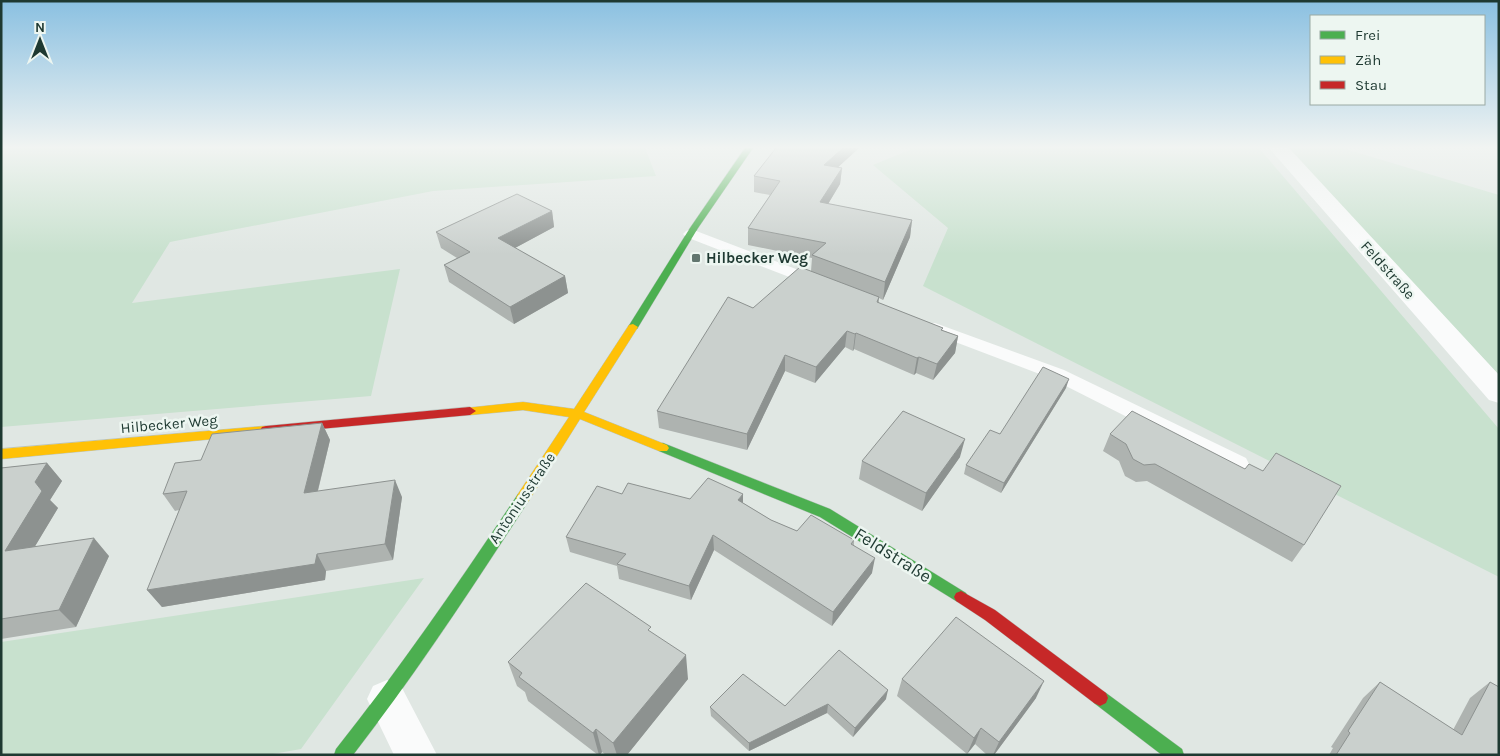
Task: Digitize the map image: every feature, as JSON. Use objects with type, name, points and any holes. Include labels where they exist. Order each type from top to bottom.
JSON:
[{"type":"street","name":"Antoniusstraße","points":[[342,755],[386,699],[454,603],[482,556],[578,414],[691,234],[726,183]]},
{"type":"street","name":"Feldstraße","points":[[1310,183],[1499,393]]},
{"type":"street","name":"Hilbecker Weg","points":[[1,454],[523,406],[578,414]]},
{"type":"street","name":"Feldstraße","points":[[578,414],[825,513],[990,614],[1176,755]]},
{"type":"street","points":[[386,699],[416,755]]},
{"type":"lane","points":[[691,234],[828,287]]},
{"type":"lane","points":[[919,322],[1057,374],[1239,464]]},
{"type":"green space","points":[[1,183],[548,183],[433,191],[170,242],[132,303],[400,269],[371,396],[1,427]]},
{"type":"green space","points":[[895,183],[1289,183],[1499,429],[1499,577],[923,286],[948,228]]},
{"type":"green space","points":[[1320,183],[1460,183],[1499,195],[1499,375]]},
{"type":"green space","points":[[424,578],[301,749],[267,755],[1,755],[1,642]]},
{"type":"building","points":[[778,183],[832,183],[820,202],[912,220],[885,282],[812,255],[826,243],[748,228]]},
{"type":"building","points":[[517,194],[552,211],[498,238],[565,276],[510,307],[444,265],[470,252],[436,232]]},
{"type":"building","points":[[800,267],[879,297],[877,302],[943,328],[941,330],[958,336],[937,364],[847,331],[816,367],[785,355],[747,434],[657,411],[728,297],[753,308]]},
{"type":"building","points":[[1043,367],[1069,379],[1004,483],[966,465],[990,430],[1000,434]]},
{"type":"building","points":[[903,411],[965,439],[926,493],[862,461]]},
{"type":"building","points":[[1132,411],[1245,469],[1249,464],[1263,471],[1276,453],[1341,486],[1304,545],[1155,464],[1144,465],[1133,459],[1126,444],[1110,434]]},
{"type":"building","points":[[322,423],[304,493],[395,480],[385,544],[317,554],[315,564],[147,590],[187,491],[163,494],[175,463],[201,460],[212,434]]},
{"type":"building","points":[[47,463],[35,482],[42,491],[5,551],[94,538],[59,610],[1,619],[1,468]]},
{"type":"building","points":[[708,478],[743,494],[738,500],[771,520],[797,531],[811,515],[854,540],[851,544],[875,558],[833,612],[713,535],[689,586],[617,564],[626,554],[566,537],[597,486],[622,494],[628,483],[690,499]]},
{"type":"building","points":[[586,583],[651,627],[648,630],[686,655],[613,743],[596,729],[593,733],[519,677],[522,673],[508,662]]},
{"type":"building","points":[[956,617],[1044,681],[999,742],[981,728],[974,738],[902,679]]},
{"type":"building","points":[[839,650],[888,690],[855,728],[828,704],[749,743],[710,707],[743,674],[785,706]]},
{"type":"building","points":[[1380,682],[1462,735],[1490,682],[1499,687],[1499,755],[1336,755],[1350,733],[1348,731]]},
{"type":"traffic: fast","points":[[633,327],[694,228],[725,183]]},
{"type":"traffic: fast","points":[[663,448],[825,513],[961,597]]},
{"type":"traffic: fast","points":[[342,755],[413,661],[523,498]]},
{"type":"traffic: fast","points":[[1100,698],[1176,755]]},
{"type":"traffic: slow","points":[[523,498],[633,327]]},
{"type":"traffic: slow","points":[[470,411],[523,406],[578,414],[663,448]]},
{"type":"traffic: slow","points":[[1,454],[266,430]]},
{"type":"traffic: jam","points":[[266,430],[470,411]]},
{"type":"traffic: jam","points":[[961,597],[990,615],[1100,698]]},
{"type":"place","name":"Hilbecker Weg","points":[[696,258]]}]
